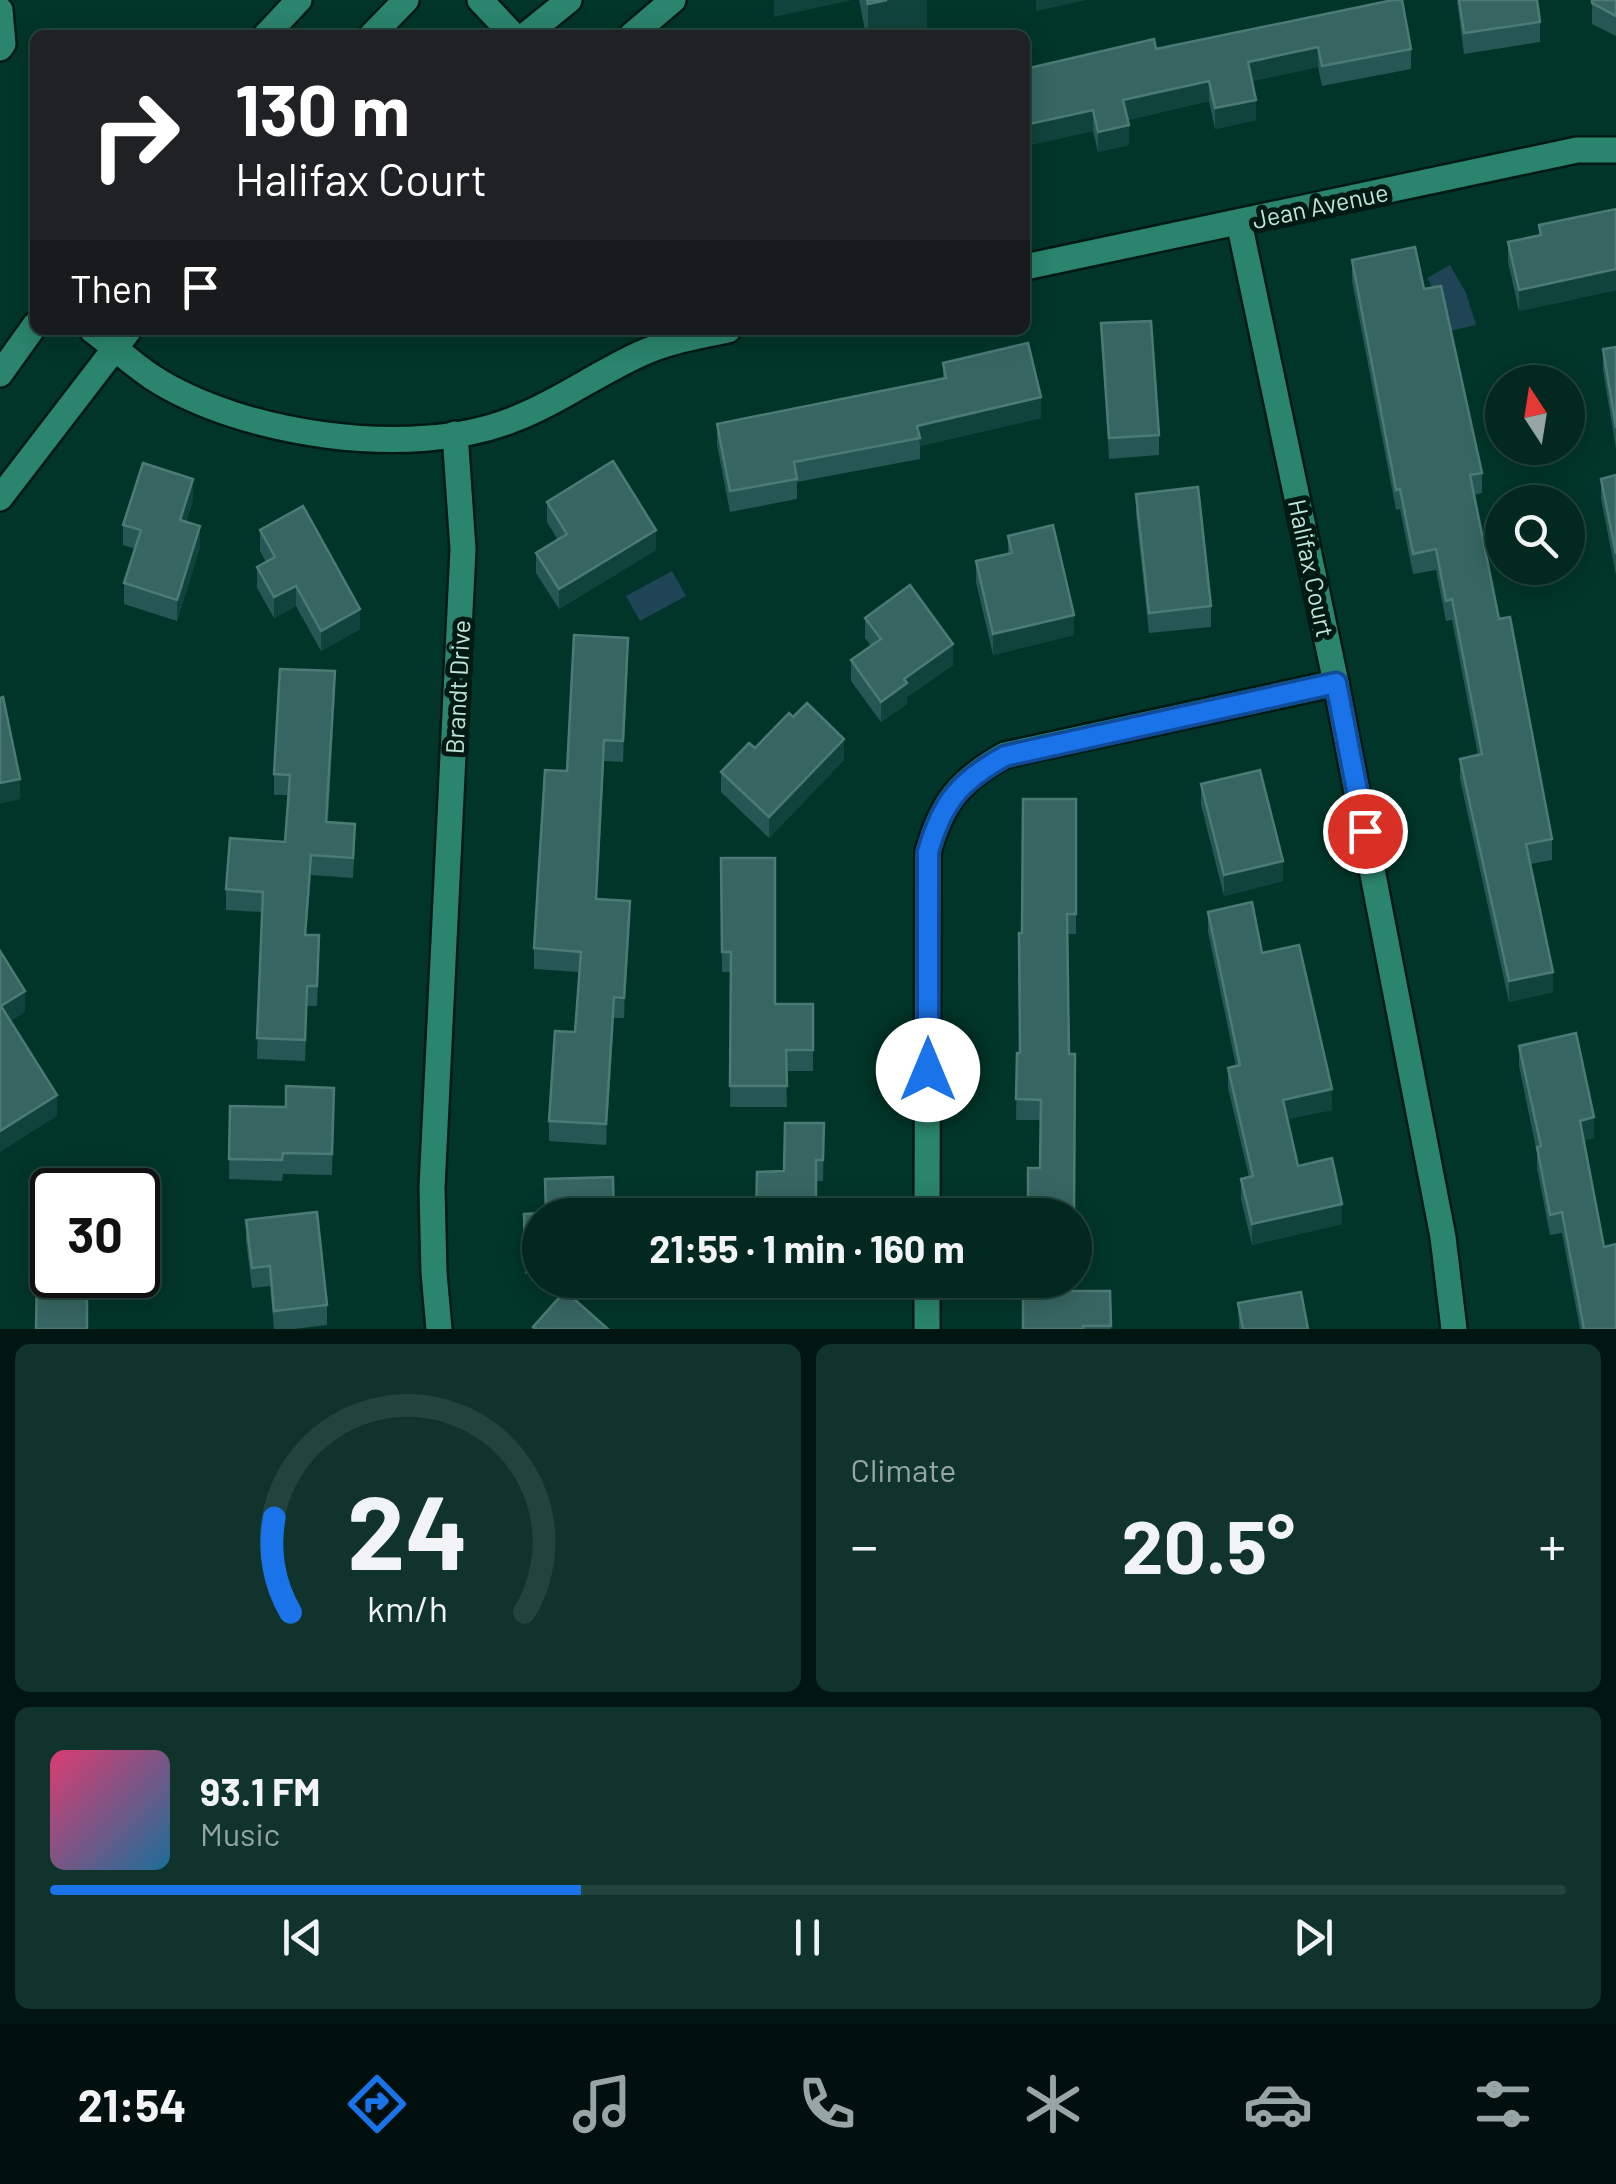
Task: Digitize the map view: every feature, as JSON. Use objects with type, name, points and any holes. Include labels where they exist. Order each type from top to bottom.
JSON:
[{"type":"street","points":[[271,30],[299,0]]},
{"type":"street","points":[[377,30],[406,0]]},
{"type":"street","points":[[480,0],[508,30]]},
{"type":"street","points":[[532,30],[569,0]]},
{"type":"street","points":[[638,30],[674,0]]},
{"type":"street","points":[[0,10],[0,48]]},
{"type":"street","name":"Jean Avenue","points":[[1030,266],[1577,150],[1616,150]]},
{"type":"street","name":"Halifax Court","points":[[1239,222],[1336,683],[1442,1236],[1454,1329]]},
{"type":"street","points":[[0,374],[30,332]]},
{"type":"street","points":[[0,498],[122,339],[154,378],[230,413],[295,432],[360,439],[455,434],[506,423],[550,405],[640,354],[705,335]]},
{"type":"street","name":"Brandt Drive","points":[[439,1329],[432,1188],[464,549],[455,434]]},
{"type":"street","points":[[927,1198],[928,852],[937,822],[953,794],[974,773],[1005,756],[1336,683]]},
{"type":"street","points":[[927,1298],[927,1329]]},
{"type":"water","points":[[1450,265],[1466,293],[1476,325],[1450,331],[1445,309],[1427,278]]},
{"type":"water","points":[[672,571],[686,596],[640,621],[626,596]]},
{"type":"building","points":[[1402,0],[1411,49],[1322,66],[1318,47],[1248,62],[1256,100],[1215,108],[1209,81],[1123,100],[1129,125],[1098,132],[1093,110],[1030,124],[1030,68],[1154,39],[1156,49]]},
{"type":"building","points":[[1459,0],[1537,0],[1540,22],[1464,33]]},
{"type":"building","points":[[1616,0],[1616,16],[1592,3]]},
{"type":"building","points":[[1616,209],[1616,269],[1519,290],[1508,242],[1541,235],[1539,225]]},
{"type":"building","points":[[1415,247],[1424,289],[1441,286],[1482,473],[1470,475],[1485,549],[1485,585],[1492,585],[1499,619],[1510,617],[1552,839],[1526,844],[1553,972],[1509,981],[1460,759],[1482,754],[1452,599],[1446,601],[1436,549],[1413,554],[1400,489],[1396,490],[1352,260]]},
{"type":"building","points":[[1151,321],[1159,435],[1109,438],[1101,323]]},
{"type":"building","points":[[1028,343],[1041,397],[917,426],[920,438],[794,462],[797,479],[730,491],[717,424],[946,378],[943,363]]},
{"type":"building","points":[[1616,347],[1616,428],[1603,349]]},
{"type":"building","points":[[613,461],[656,530],[559,589],[536,553],[567,534],[547,502]]},
{"type":"building","points":[[143,463],[193,479],[180,520],[200,526],[177,600],[124,583],[141,530],[123,525]]},
{"type":"building","points":[[1616,475],[1616,554],[1601,479]]},
{"type":"building","points":[[1198,487],[1211,606],[1149,613],[1136,494]]},
{"type":"building","points":[[303,506],[360,609],[321,631],[296,586],[274,597],[257,567],[275,557],[260,530]]},
{"type":"building","points":[[1053,525],[1074,615],[993,634],[976,561],[1012,553],[1008,536]]},
{"type":"building","points":[[910,585],[953,644],[904,679],[907,683],[881,702],[851,660],[881,639],[865,618]]},
{"type":"building","points":[[574,635],[628,638],[623,741],[604,740],[596,899],[630,901],[624,998],[614,997],[606,1124],[549,1121],[555,1031],[575,1032],[581,952],[534,948],[545,770],[567,771]]},
{"type":"building","points":[[280,669],[335,671],[326,822],[355,824],[353,858],[311,855],[305,935],[319,935],[317,986],[307,986],[305,1040],[257,1038],[263,892],[226,889],[230,838],[285,842],[290,775],[274,774]]},
{"type":"building","points":[[3,697],[20,779],[0,783],[0,698]]},
{"type":"building","points":[[807,703],[844,739],[769,817],[721,772],[749,743],[755,748],[789,713],[793,717]]},
{"type":"building","points":[[1260,770],[1283,861],[1224,875],[1201,784]]},
{"type":"building","points":[[1023,799],[1076,799],[1076,914],[1067,914],[1069,1054],[1075,1054],[1074,1198],[1028,1198],[1028,1168],[1040,1168],[1041,1100],[1016,1099]]},
{"type":"building","points":[[721,858],[775,858],[775,1004],[813,1004],[813,1050],[786,1050],[787,1086],[730,1086],[731,952],[722,952]]},
{"type":"building","points":[[1252,902],[1262,953],[1299,945],[1332,1089],[1283,1100],[1298,1166],[1332,1158],[1342,1204],[1252,1224],[1241,1179],[1253,1176],[1228,1068],[1240,1065],[1208,912]]},
{"type":"building","points":[[0,951],[25,991],[1,1006],[57,1095],[0,1131]]},
{"type":"building","points":[[1576,1033],[1594,1117],[1580,1121],[1604,1247],[1616,1244],[1616,1329],[1584,1329],[1562,1212],[1550,1215],[1537,1147],[1541,1146],[1519,1046]]},
{"type":"building","points":[[286,1086],[334,1088],[332,1154],[283,1153],[282,1160],[229,1159],[230,1106],[286,1107]]},
{"type":"building","points":[[785,1123],[824,1123],[823,1160],[816,1160],[816,1198],[756,1198],[757,1172],[784,1171]]},
{"type":"building","points":[[613,1177],[614,1198],[546,1198],[545,1179]]},
{"type":"building","points":[[317,1212],[327,1305],[274,1311],[270,1266],[252,1268],[246,1220]]},
{"type":"building","points":[[1092,1291],[1110,1291],[1111,1326],[1023,1329],[1023,1298],[1092,1298]]},
{"type":"building","points":[[1301,1292],[1308,1329],[1243,1329],[1238,1303]]},
{"type":"building","points":[[37,1298],[87,1298],[87,1329],[36,1329]]},
{"type":"building","points":[[559,1298],[573,1298],[608,1329],[535,1329]]},
{"type":"route","points":[[928,1070],[928,852],[937,822],[953,794],[974,773],[1005,756],[1336,683],[1365,831]]}]
